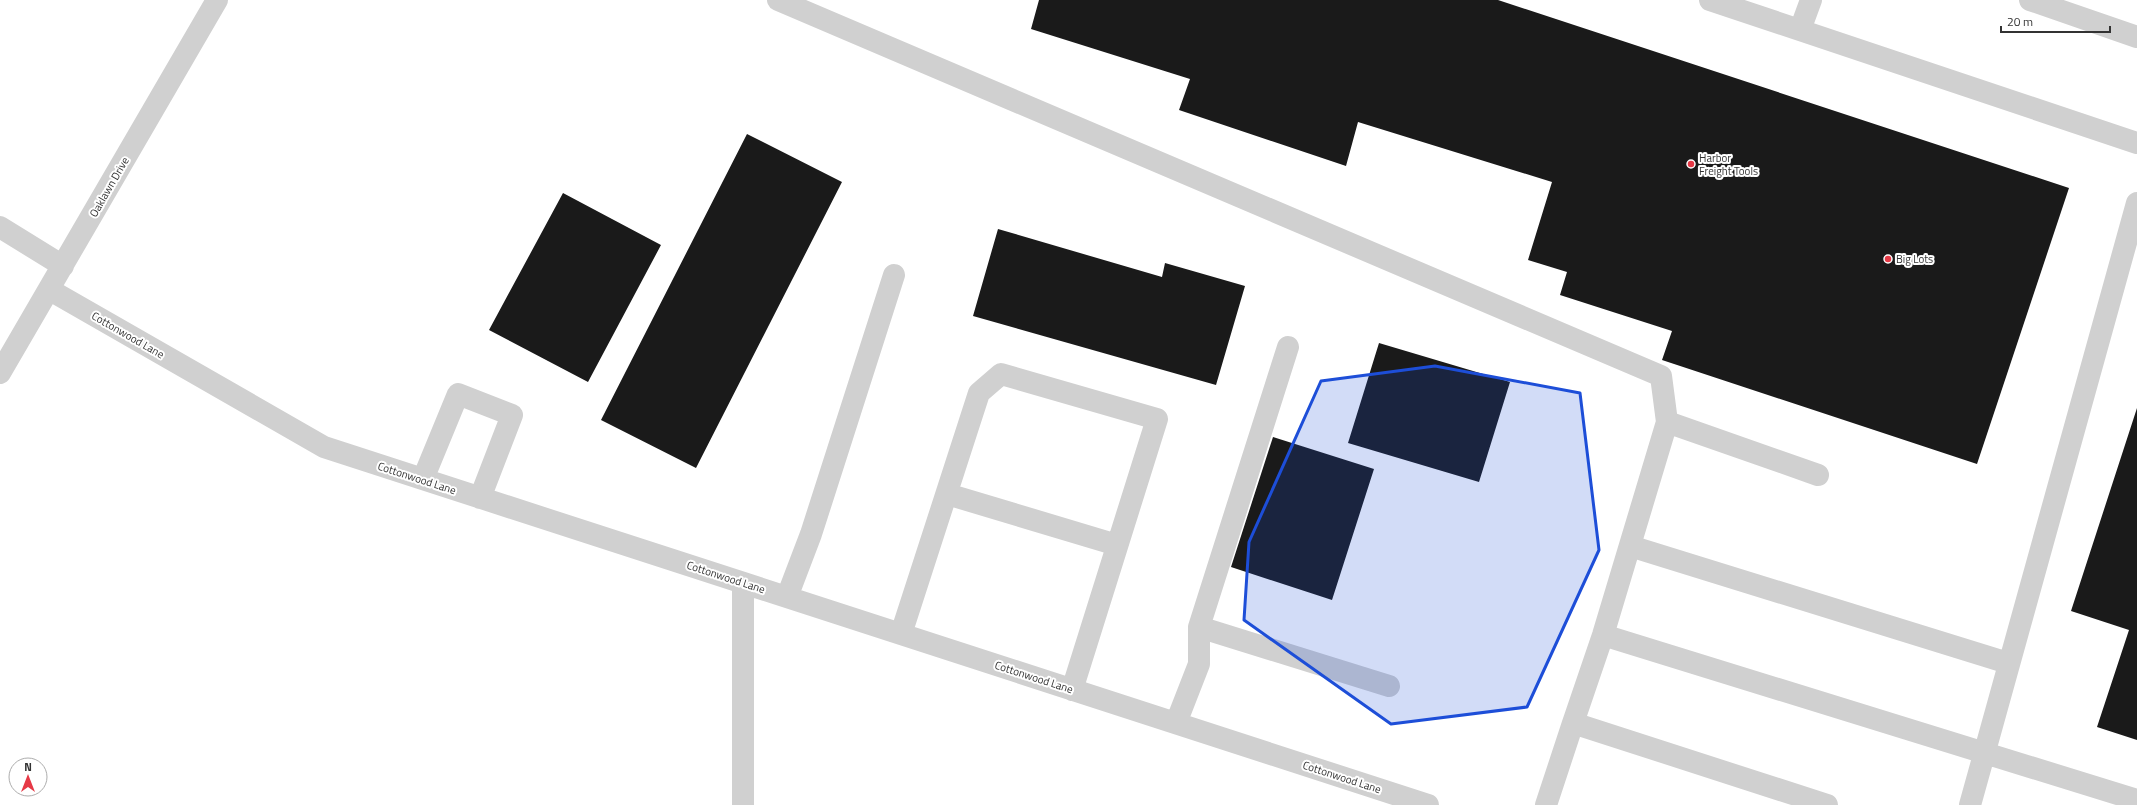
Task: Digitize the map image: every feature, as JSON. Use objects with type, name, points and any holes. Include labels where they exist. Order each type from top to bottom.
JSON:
[{"type":"street","name":"Oaklawn Drive","points":[[0,373],[50,290],[217,0]]},
{"type":"street","points":[[778,0],[1661,376],[1667,422],[1603,635],[1546,805]]},
{"type":"street","points":[[1710,0],[2137,144]]},
{"type":"street","points":[[1800,30],[1810,0]]},
{"type":"street","points":[[2030,0],[2137,37]]},
{"type":"street","points":[[1970,805],[2008,663],[2137,203]]},
{"type":"street","points":[[0,227],[63,266]]},
{"type":"street","points":[[787,597],[811,534],[894,275]]},
{"type":"street","name":"Cottonwood Lane","points":[[50,290],[324,447],[1428,805]]},
{"type":"street","points":[[1176,723],[1199,664],[1199,628],[1288,347]]},
{"type":"street","points":[[900,634],[979,393],[1001,374],[1157,419],[1072,690]]},
{"type":"street","points":[[422,479],[458,394],[512,415],[480,498]]},
{"type":"street","points":[[1667,422],[1818,475]]},
{"type":"street","points":[[946,494],[1117,545]]},
{"type":"street","points":[[1630,546],[2008,663]]},
{"type":"street","points":[[743,583],[743,805]]},
{"type":"street","points":[[1199,628],[1389,686]]},
{"type":"street","points":[[1603,635],[2137,800]]},
{"type":"street","points":[[1573,723],[1827,805]]},
{"type":"highlighted area","points":[[1435,366],[1580,393],[1599,550],[1527,707],[1391,724],[1244,620],[1249,542],[1321,381]]},
{"type":"building","points":[[1039,0],[1498,0],[2069,188],[1977,464],[1662,360],[1672,331],[1560,295],[1567,272],[1528,260],[1552,182],[1358,122],[1346,166],[1179,110],[1190,79],[1031,29]]},
{"type":"building","points":[[747,134],[842,182],[696,468],[601,420]]},
{"type":"building","points":[[563,193],[661,245],[588,382],[489,330]]},
{"type":"building","points":[[998,229],[1162,277],[1165,263],[1245,286],[1216,385],[973,316]]},
{"type":"building","points":[[1379,343],[1510,382],[1479,482],[1348,443]]},
{"type":"building","points":[[2137,408],[2137,740],[2097,727],[2129,630],[2071,611]]},
{"type":"building","points":[[1273,437],[1374,469],[1332,600],[1231,567]]},
{"type":"place","name":"Harbor Freight Tools","points":[[1691,164]]},
{"type":"place","name":"Big Lots","points":[[1888,259]]}]
